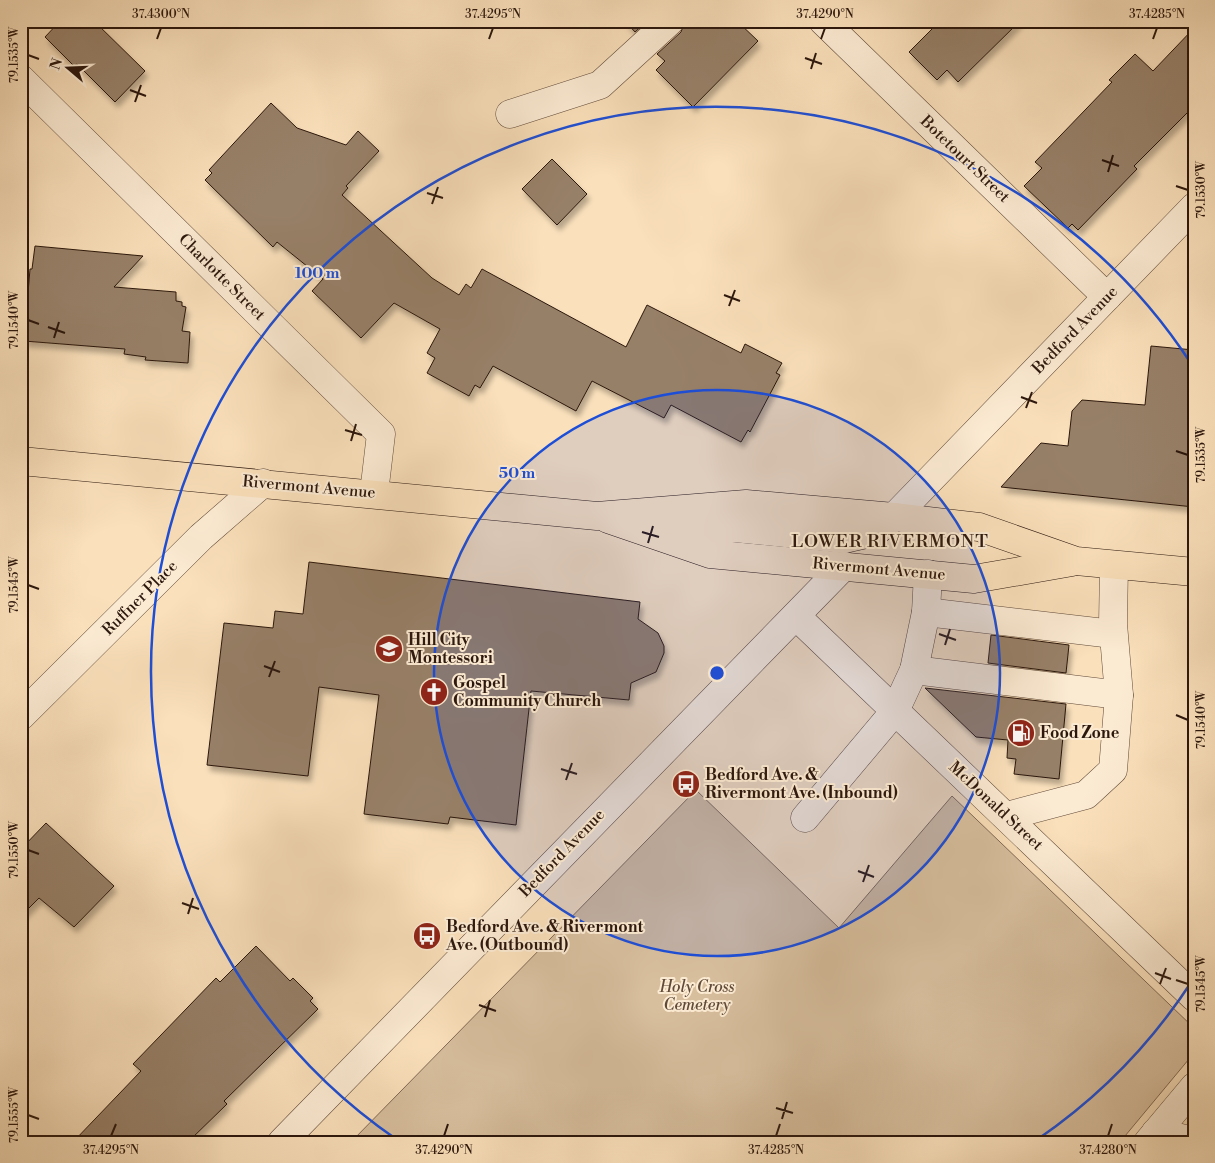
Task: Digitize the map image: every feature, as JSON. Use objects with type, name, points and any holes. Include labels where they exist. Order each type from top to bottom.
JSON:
[{"type":"main road","name":"Rivermont Avenue","points":[[21,461],[374,493],[597,516],[746,504],[894,517],[979,527],[1076,561],[1194,572]]},
{"type":"main road","name":"Rivermont Avenue","points":[[597,516],[710,554],[974,579],[1076,561]]},
{"type":"main road","points":[[642,531],[734,528],[844,539],[875,532],[894,517]]},
{"type":"street","points":[[510,114],[600,85],[670,21]]},
{"type":"street","name":"Botetourt Street","points":[[823,21],[1107,297]]},
{"type":"street","name":"Charlotte Street","points":[[21,79],[381,434],[374,493]]},
{"type":"street","name":"Bedford Avenue","points":[[894,517],[1194,207]]},
{"type":"street","name":"Ruffner Place","points":[[21,716],[201,537],[262,483]]},
{"type":"street","points":[[1007,816],[1086,795],[1113,770],[1119,695],[1113,634],[1114,565]]},
{"type":"street","name":"Bedford Avenue","points":[[282,1142],[844,566]]},
{"type":"street","points":[[806,818],[895,711],[914,670],[926,612],[928,574]]},
{"type":"street","points":[[926,612],[1113,634]]},
{"type":"street","name":"McDonald Street","points":[[796,616],[1194,997]]},
{"type":"street","points":[[914,670],[1119,695]]},
{"type":"street","points":[[1152,1137],[1194,1087]]},
{"type":"street","points":[[1152,1137],[1194,1141]]},
{"type":"green space","name":"Holy Cross Cemetery","points":[[696,790],[839,928],[952,796],[1194,1028],[1194,1053],[1120,1142],[351,1142]]},
{"type":"building","points":[[60,21],[94,21],[145,71],[115,102],[77,64],[74,66],[45,37]]},
{"type":"building","points":[[625,21],[647,21],[635,32]]},
{"type":"building","points":[[685,21],[737,21],[758,41],[693,107],[656,70],[665,61],[657,54],[681,32]]},
{"type":"building","points":[[940,21],[1020,21],[958,82],[947,70],[937,80],[909,52]]},
{"type":"building","points":[[1194,28],[1194,106],[1134,166],[1137,169],[1078,230],[1072,224],[1068,228],[1024,186],[1042,168],[1035,162],[1112,82],[1109,80],[1135,54],[1153,71]]},
{"type":"building","points":[[271,103],[297,128],[346,145],[358,131],[379,151],[346,186],[348,188],[342,195],[432,278],[459,295],[466,284],[471,288],[482,269],[626,347],[647,305],[741,353],[745,344],[782,363],[776,373],[780,375],[750,432],[748,430],[741,442],[671,405],[664,418],[592,381],[576,411],[493,366],[480,388],[475,385],[469,396],[427,373],[435,358],[427,353],[440,329],[394,303],[361,338],[312,291],[323,279],[277,242],[273,247],[205,180],[212,173],[209,170]]},
{"type":"building","points":[[552,159],[587,194],[557,225],[522,189]]},
{"type":"building","points":[[35,246],[143,256],[114,287],[176,292],[176,301],[182,302],[182,306],[186,307],[182,331],[190,332],[188,363],[145,360],[146,357],[124,354],[125,349],[24,341],[30,269],[32,269]]},
{"type":"building","points":[[1151,346],[1194,350],[1194,507],[1001,487],[1041,443],[1068,446],[1072,411],[1082,400],[1145,405]]},
{"type":"building","name":"Gospel Community Church","points":[[309,562],[640,602],[638,619],[658,633],[664,646],[664,653],[656,672],[631,683],[629,700],[531,691],[516,825],[450,817],[448,824],[364,814],[379,695],[319,687],[308,776],[207,765],[224,623],[273,628],[275,611],[303,614]]},
{"type":"building","points":[[991,635],[1069,645],[1066,673],[988,663]]},
{"type":"building","name":"Food Zone","points":[[925,688],[1066,704],[1059,779],[1014,774],[1016,759],[1007,758],[1008,740],[976,737]]},
{"type":"building","points":[[46,823],[114,886],[74,927],[39,898],[21,916],[21,849]]},
{"type":"building","points":[[256,946],[290,981],[293,978],[313,998],[310,1001],[318,1009],[224,1101],[227,1104],[188,1142],[73,1142],[141,1071],[133,1064],[216,978],[220,982]]},
{"type":"place","name":"Hill City Montessori","points":[[389,649]]},
{"type":"place","name":"Gospel Community Church","points":[[434,692]]},
{"type":"place","name":"Food Zone","points":[[1021,733]]},
{"type":"place","name":"Bedford Ave. & Rivermont Ave. (Inbound)","points":[[686,784]]},
{"type":"place","name":"Bedford Ave. & Rivermont Ave. (Outbound)","points":[[427,936]]},
{"type":"district","name":"LOWER RIVERMONT","points":[[890,541]]}]
